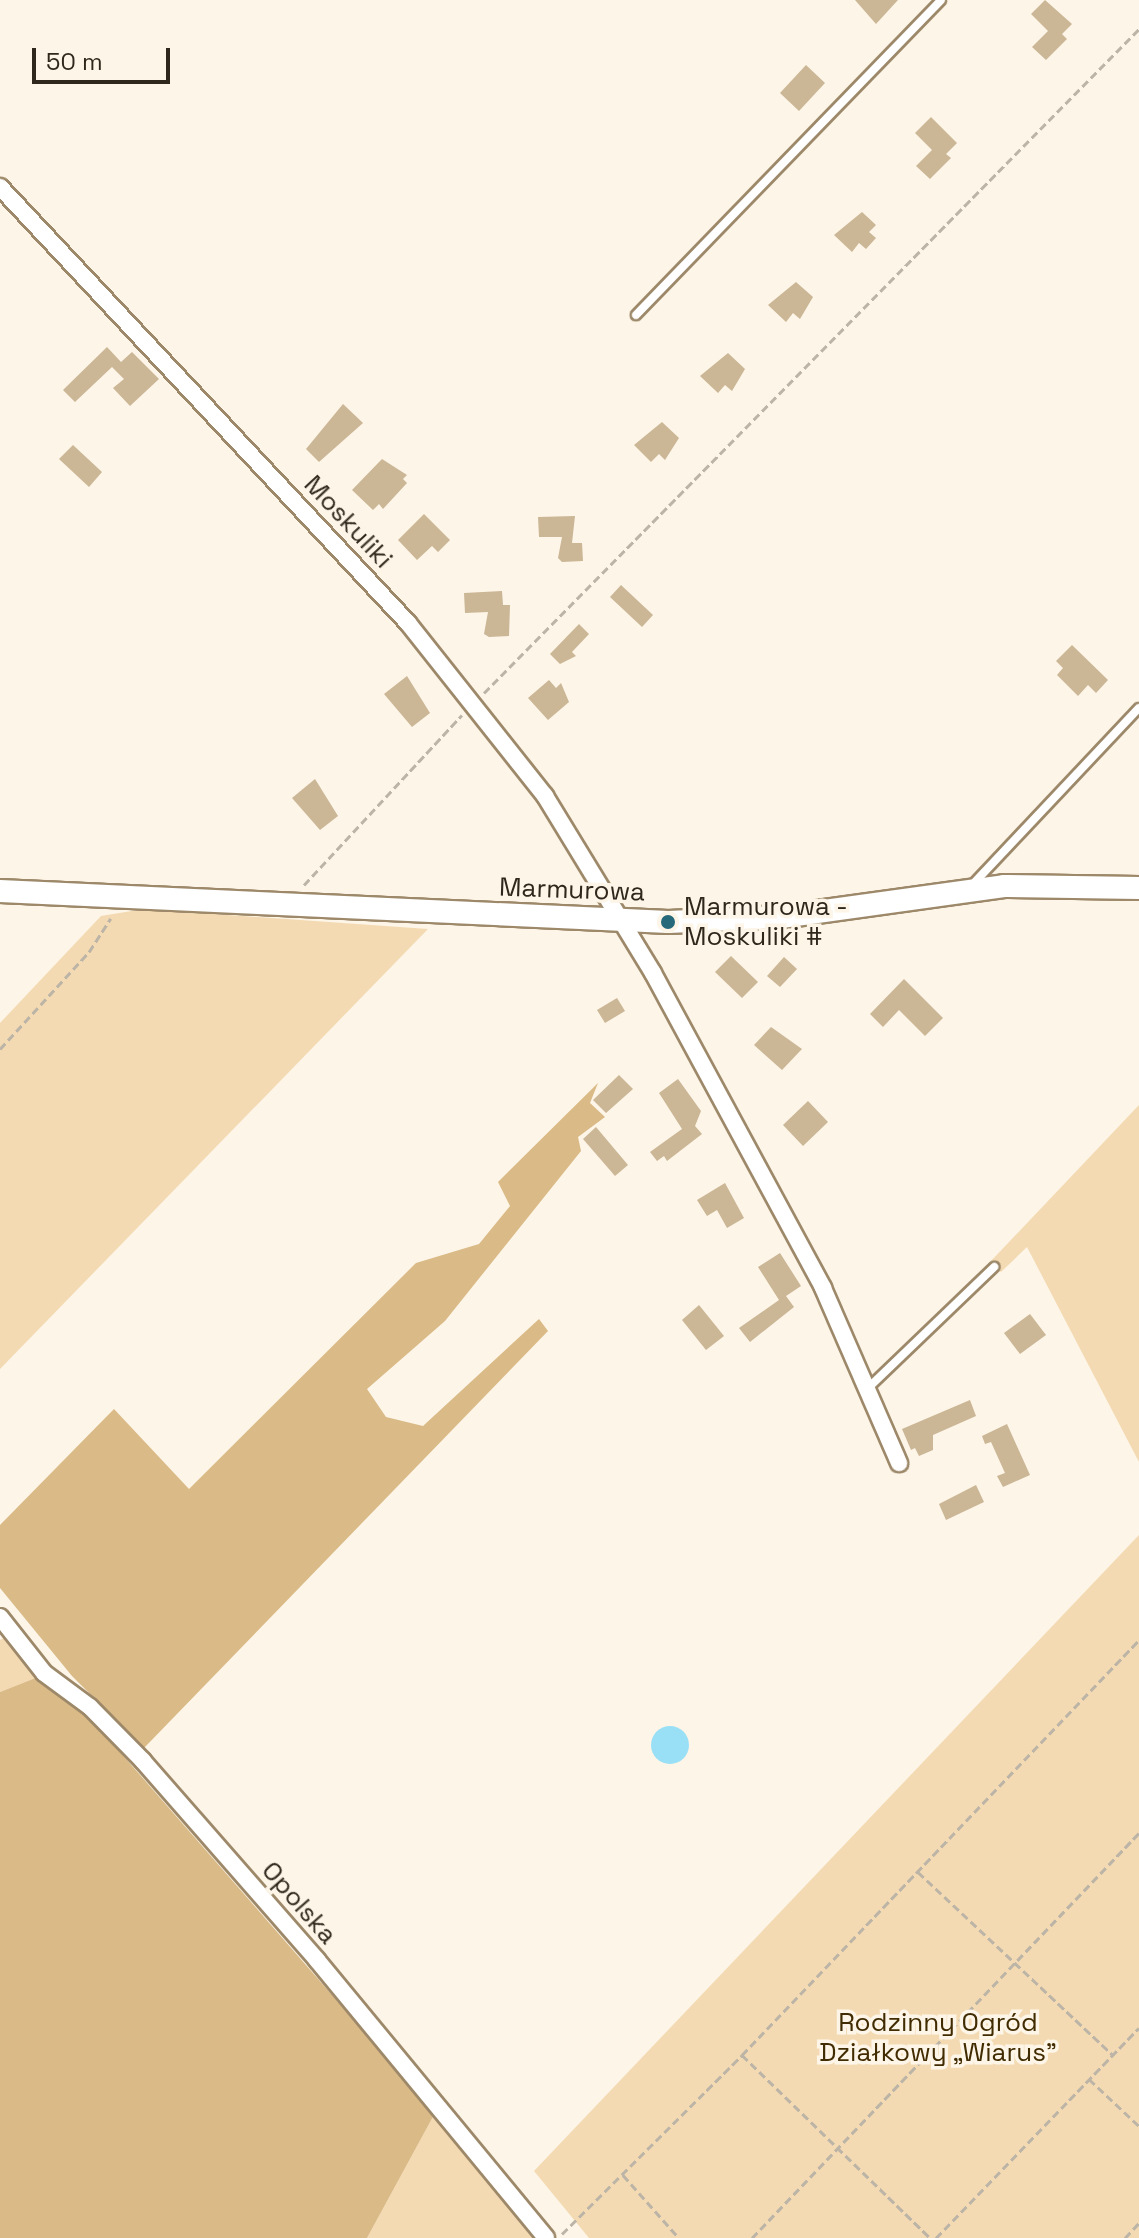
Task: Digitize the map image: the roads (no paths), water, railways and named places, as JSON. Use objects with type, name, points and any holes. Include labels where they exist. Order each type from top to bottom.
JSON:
[{"type":"street","name":"Moskuliki","points":[[0,187],[408,623],[545,796],[590,865],[619,922],[653,973],[817,1276],[899,1463]]},
{"type":"street","name":"Marmurowa","points":[[0,891],[123,894],[619,922],[781,917],[1004,886],[1139,888]]},
{"type":"street","name":"Opolska","points":[[0,1617],[44,1673],[90,1707],[143,1761],[337,1984],[546,2238]]},
{"type":"lane","points":[[636,315],[941,0]]},
{"type":"lane","points":[[966,891],[1139,708]]},
{"type":"lane","points":[[868,1388],[994,1267]]},
{"type":"water","points":[[670,1726],[684,1731],[689,1745],[684,1759],[670,1764],[656,1759],[651,1745],[656,1731]]},
{"type":"place","name":"Marmurowa - Moskuliki #","points":[[668,922]]},
{"type":"park label","name":"Rodzinny Ogród Działkowy „Wiarus”","points":[[938,2038]]}]
